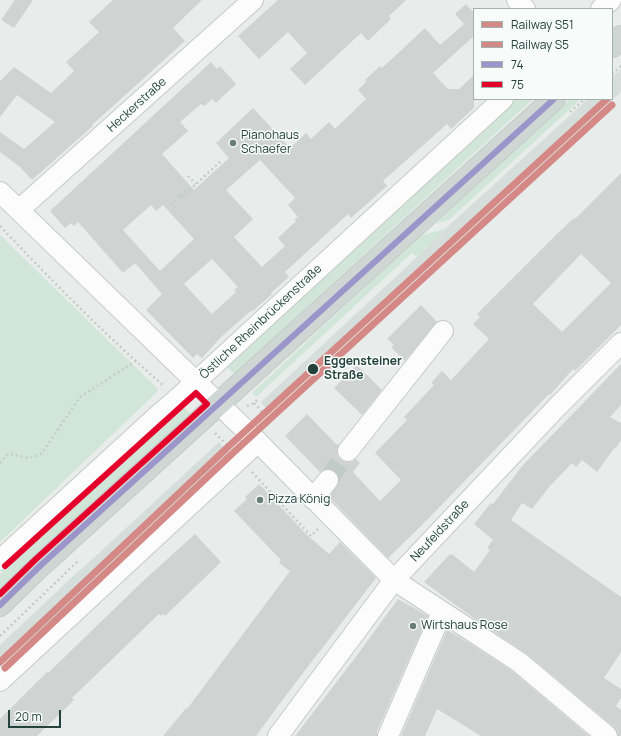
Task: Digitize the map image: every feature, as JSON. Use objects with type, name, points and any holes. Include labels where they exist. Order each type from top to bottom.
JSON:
[{"type":"main road","points":[[613,45],[621,37]]},
{"type":"main road","points":[[0,605],[41,565],[209,427],[233,410],[553,100]]},
{"type":"street","name":"Heckerstraße","points":[[20,209],[253,0]]},
{"type":"street","points":[[517,0],[524,8]]},
{"type":"street","points":[[602,8],[611,0]]},
{"type":"street","name":"Östliche Rheinbrückenstraße","points":[[0,560],[196,382],[502,100]]},
{"type":"street","points":[[0,192],[20,209],[93,283],[196,382],[233,410],[258,442],[394,580],[523,666],[607,736]]},
{"type":"street","points":[[348,451],[443,331]]},
{"type":"street","name":"Neufeldstraße","points":[[278,736],[394,580],[557,407],[621,343]]},
{"type":"street","points":[[0,680],[258,442]]},
{"type":"street","points":[[313,499],[328,480]]},
{"type":"street","points":[[388,736],[442,612]]},
{"type":"path","points":[[613,73],[621,66]]},
{"type":"path","points":[[175,208],[171,203],[200,183],[219,165],[222,160]]},
{"type":"path","points":[[181,196],[183,198],[197,185],[188,176]]},
{"type":"path","points":[[0,226],[44,273],[136,361],[178,398]]},
{"type":"path","points":[[0,463],[8,454],[28,458],[42,453],[80,397],[136,361]]},
{"type":"path","points":[[258,399],[254,403],[233,410],[209,427],[311,536],[331,516]]},
{"type":"path","points":[[251,400],[269,419],[272,415]]},
{"type":"path","points":[[0,636],[82,556]]},
{"type":"shaded area","points":[[621,69],[621,92],[613,99],[613,76]]},
{"type":"shaded area","points":[[587,100],[612,100],[270,413],[261,402],[417,257],[446,228]]},
{"type":"shaded area","points":[[219,442],[231,454],[78,593],[0,668],[0,645]]},
{"type":"green space","points":[[514,100],[532,100],[234,374],[226,366]]},
{"type":"green space","points":[[569,100],[580,100],[449,220],[435,224]]},
{"type":"green space","points":[[446,228],[417,257],[412,253],[256,397],[252,393],[420,236]]},
{"type":"green space","points":[[0,235],[159,390],[0,542]]},
{"type":"green space","points":[[182,405],[191,415],[0,592],[0,574]]},
{"type":"building","points":[[15,0],[33,0],[14,28],[1,20]]},
{"type":"building","points":[[113,0],[202,0],[173,28],[185,41],[32,180],[20,167],[0,152],[0,132],[24,149],[55,122],[17,95],[0,117],[0,81],[14,67],[51,93],[74,71],[66,62],[99,32],[89,22]]},
{"type":"building","points":[[278,0],[406,0],[389,16],[391,19],[368,41],[361,33],[305,85],[290,69],[307,53],[288,32],[259,59],[238,36]]},
{"type":"building","points":[[466,4],[473,12],[473,37],[433,73],[448,89],[459,89],[473,76],[474,108],[451,129],[447,124],[383,181],[387,186],[351,218],[348,214],[285,272],[289,277],[253,311],[252,310],[221,337],[202,358],[197,354],[193,358],[146,310],[162,294],[135,263],[123,273],[78,222],[74,226],[71,223],[65,228],[50,211],[211,62],[217,69],[220,66],[236,84],[216,103],[212,99],[204,106],[201,104],[180,122],[188,131],[162,154],[194,190],[229,158],[216,143],[253,108],[290,148],[306,133],[311,139],[329,122],[335,129],[366,99],[358,90],[366,82],[365,80],[380,66],[382,68],[425,28],[440,45],[464,24],[455,14]],"holes":[[[260,160],[295,198],[288,205],[298,217],[294,220],[296,221],[278,238],[285,246],[262,267],[234,237],[253,219],[226,190]],[[151,205],[156,211],[163,205],[194,239],[160,271],[123,230]],[[212,259],[238,287],[234,290],[236,292],[212,314],[184,284]]]},
{"type":"building","points":[[621,173],[621,325],[575,371],[573,369],[550,395],[549,394],[388,558],[329,497],[339,482],[339,476],[335,471],[324,469],[320,472],[285,436],[307,414],[337,445],[340,443],[337,450],[337,455],[341,460],[352,462],[356,459],[360,463],[353,472],[380,501],[401,480],[375,453],[407,420],[404,417],[434,385],[431,383],[442,371],[451,380],[489,339],[473,324],[480,317],[477,314],[558,233],[574,218],[575,219]],"holes":[[[581,254],[611,283],[562,332],[533,304]]]},
{"type":"building","points":[[421,305],[437,322],[405,361],[391,347],[394,345],[387,339]]},
{"type":"building","points":[[621,364],[621,405],[610,417],[621,423],[621,440],[616,448],[615,447],[597,472],[582,460],[576,467],[572,463],[550,486],[532,509],[522,503],[511,520],[621,597],[621,652],[604,678],[621,689],[621,698],[616,706],[621,710],[621,736],[618,736],[618,732],[614,727],[526,653],[479,622],[424,582],[450,554],[474,572],[490,550],[487,548],[493,540],[474,524],[491,503],[493,504],[523,465]]},
{"type":"building","points":[[357,365],[382,390],[362,415],[334,388]]},
{"type":"building","points":[[259,484],[306,534],[329,554],[340,542],[376,578],[256,736],[163,736],[186,708],[187,709],[290,571],[279,563],[281,560],[234,511],[247,499],[245,497]]},
{"type":"building","points":[[195,534],[221,562],[165,616],[163,614],[161,616],[159,614],[72,698],[74,700],[37,736],[0,736],[0,719],[47,672],[48,673],[142,582]]},
{"type":"building","points":[[398,599],[428,616],[377,731],[377,736],[295,736],[355,658]]},
{"type":"building","points":[[447,630],[512,671],[589,736],[481,736],[437,709],[425,736],[401,736]]},
{"type":"tunnel","points":[[328,480],[348,451]]},
{"type":"rail line","name":"S51","points":[[0,662],[229,446],[606,100]]},
{"type":"rail line","name":"S5","points":[[5,668],[234,452],[612,105]]},
{"type":"transit line","name":"74","points":[[0,605],[41,565],[553,100]]},
{"type":"transit line","name":"75","points":[[0,594],[36,559],[207,404],[196,393],[5,566]]},
{"type":"place","name":"Pianohaus Schaefer","points":[[233,143]]},
{"type":"place","name":"Eggensteiner Straße","points":[[313,369]]},
{"type":"place","name":"Pizza König","points":[[260,500]]},
{"type":"place","name":"Wirtshaus Rose","points":[[413,626]]}]
